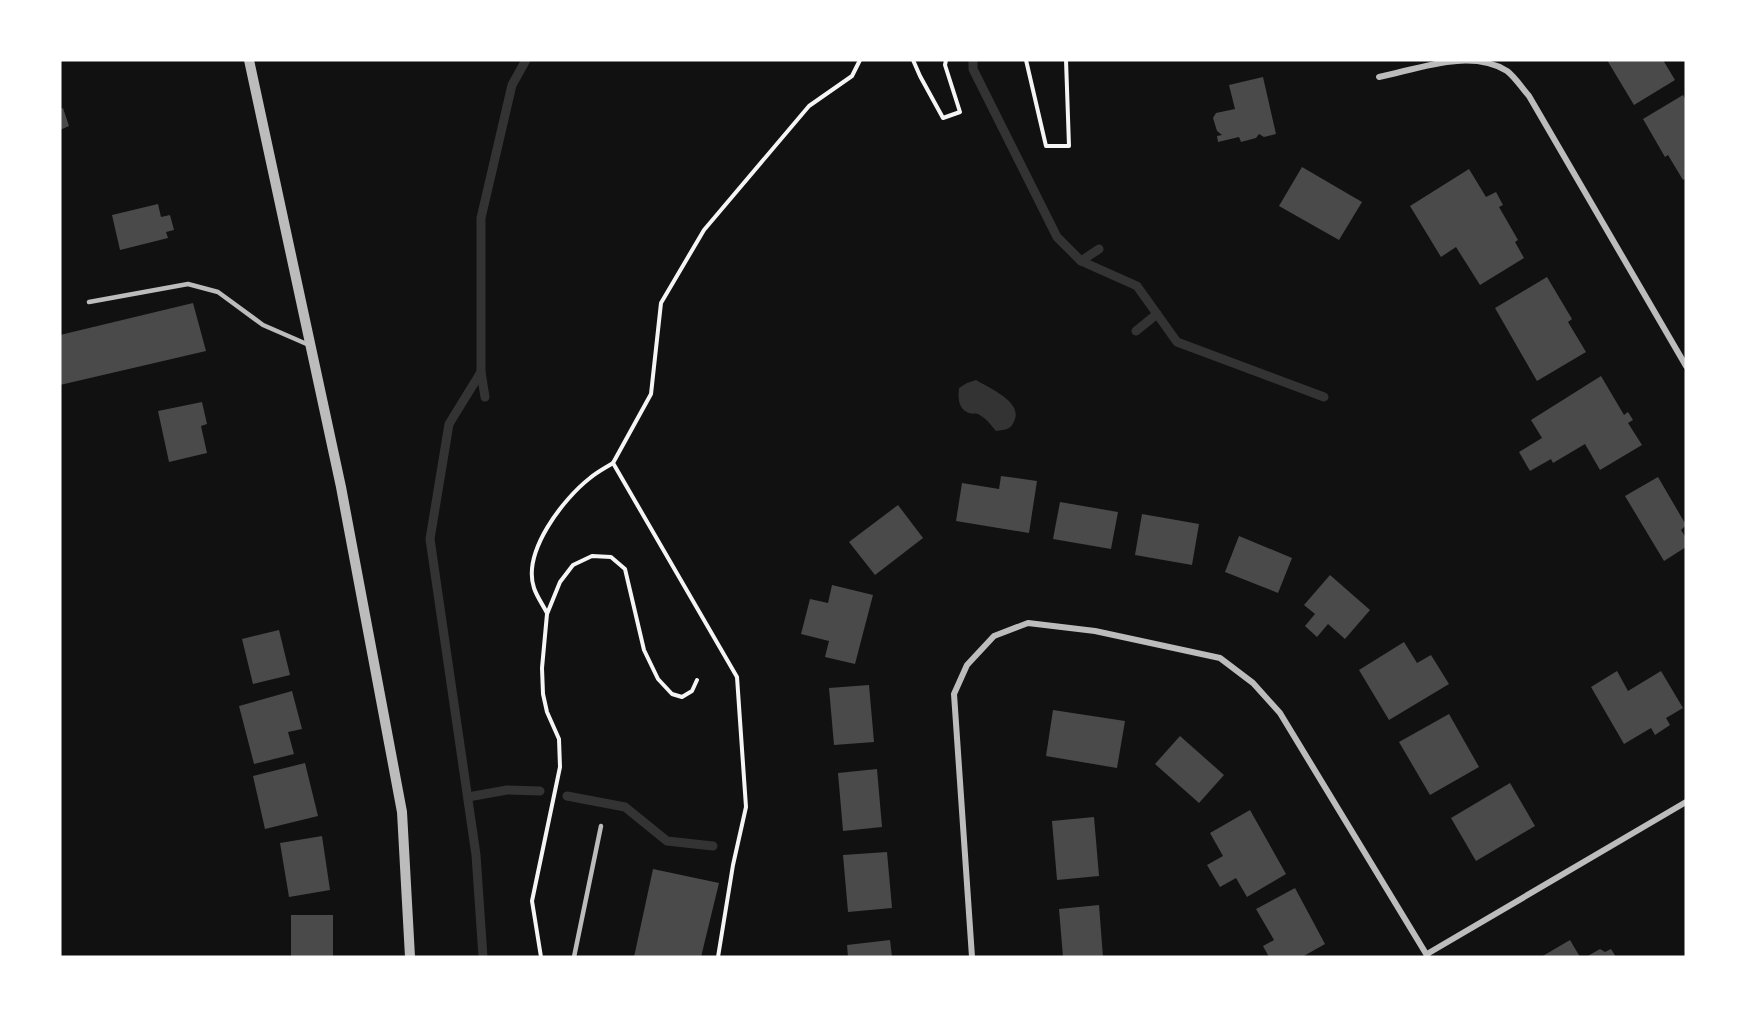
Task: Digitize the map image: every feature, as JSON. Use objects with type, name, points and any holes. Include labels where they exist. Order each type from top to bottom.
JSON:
[{"type":"street","points":[[249,60],[341,487],[402,812],[410,957]]},
{"type":"street","points":[[1379,78],[1449,62],[1479,60],[1508,72],[1529,96],[1686,366]]},
{"type":"street","points":[[972,957],[954,694],[966,665],[994,636],[1028,623],[1053,625],[1220,658],[1253,682],[1280,713],[1427,956],[1686,802]]},
{"type":"lane","points":[[88,302],[188,284],[218,292],[263,325],[311,346]]},
{"type":"lane","points":[[574,957],[601,826]]},
{"type":"path","points":[[547,614],[534,587],[533,561],[543,534],[564,505],[589,479],[613,462],[651,394],[661,303],[704,230],[809,106],[852,76],[860,60]]},
{"type":"path","points":[[913,60],[943,118],[960,112],[945,65],[946,60]]},
{"type":"path","points":[[1026,60],[1046,146],[1068,146],[1066,60]]},
{"type":"path","points":[[613,462],[737,677],[746,807],[733,865],[718,957]]},
{"type":"path","points":[[541,957],[532,901],[560,767],[559,739],[547,712],[543,694],[542,668],[547,614],[560,582],[573,565],[592,556],[611,557],[626,569],[644,650],[658,679],[672,694],[682,697],[692,691],[697,680]]},
{"type":"shaded area","points":[[976,380],[1003,396],[1013,406],[1016,412],[1015,419],[1010,427],[996,431],[981,416],[963,409],[959,399],[959,388]]},
{"type":"building","points":[[1607,60],[1663,60],[1675,80],[1634,105]]},
{"type":"building","points":[[1263,77],[1276,134],[1264,137],[1259,134],[1256,138],[1241,142],[1239,137],[1218,142],[1217,136],[1222,135],[1217,131],[1213,118],[1216,113],[1235,109],[1229,85]]},
{"type":"building","points":[[1683,95],[1686,101],[1686,178],[1683,180],[1668,155],[1665,157],[1643,119]]},
{"type":"building","points":[[63,108],[69,126],[60,130],[60,109]]},
{"type":"building","points":[[1302,167],[1362,202],[1339,240],[1279,206]]},
{"type":"building","points":[[1469,169],[1486,197],[1496,192],[1503,205],[1499,207],[1518,240],[1515,242],[1524,258],[1480,285],[1456,247],[1441,257],[1410,206]]},
{"type":"building","points":[[158,204],[161,217],[170,215],[174,230],[166,232],[168,238],[120,250],[112,215]]},
{"type":"building","points":[[1547,277],[1572,319],[1568,322],[1586,352],[1537,381],[1495,308]]},
{"type":"building","points":[[193,303],[206,351],[60,385],[60,335]]},
{"type":"building","points":[[1601,376],[1624,415],[1628,412],[1633,420],[1628,423],[1642,445],[1600,470],[1585,444],[1553,463],[1551,459],[1530,471],[1519,452],[1542,438],[1531,420]]},
{"type":"building","points":[[202,402],[207,424],[201,426],[207,453],[169,462],[158,411]]},
{"type":"building","points":[[1001,476],[1037,481],[1029,533],[956,521],[962,483],[999,489]]},
{"type":"building","points":[[1658,477],[1686,525],[1681,530],[1686,538],[1686,547],[1664,561],[1625,496]]},
{"type":"building","points":[[1060,502],[1118,512],[1111,549],[1053,539]]},
{"type":"building","points":[[898,505],[923,538],[875,575],[849,542]]},
{"type":"building","points":[[1142,514],[1199,524],[1192,565],[1135,555]]},
{"type":"building","points":[[1239,536],[1292,558],[1278,593],[1225,572]]},
{"type":"building","points":[[1330,575],[1370,610],[1345,639],[1328,624],[1317,637],[1305,626],[1315,614],[1304,605]]},
{"type":"building","points":[[832,585],[873,595],[855,664],[825,657],[829,641],[801,634],[810,599],[828,603]]},
{"type":"building","points":[[279,630],[290,675],[253,684],[242,639]]},
{"type":"building","points":[[1404,642],[1417,663],[1431,655],[1449,684],[1389,720],[1359,670]]},
{"type":"building","points":[[1617,671],[1628,691],[1661,671],[1683,708],[1666,718],[1670,725],[1655,735],[1651,728],[1624,744],[1591,687]]},
{"type":"building","points":[[869,685],[874,742],[834,745],[829,688]]},
{"type":"building","points":[[292,691],[302,729],[288,732],[294,754],[254,764],[239,706]]},
{"type":"building","points":[[1053,710],[1125,721],[1117,768],[1046,756]]},
{"type":"building","points":[[1449,714],[1479,767],[1430,795],[1399,742]]},
{"type":"building","points":[[1180,736],[1224,775],[1199,803],[1155,764]]},
{"type":"building","points":[[305,763],[318,816],[265,829],[253,776]]},
{"type":"building","points":[[877,769],[882,827],[843,831],[838,773]]},
{"type":"building","points":[[1510,783],[1535,826],[1476,861],[1451,818]]},
{"type":"building","points":[[1250,810],[1286,874],[1247,897],[1236,878],[1220,887],[1207,865],[1223,856],[1210,833]]},
{"type":"building","points":[[1094,817],[1099,876],[1057,880],[1052,821]]},
{"type":"building","points":[[322,836],[330,890],[289,897],[280,843]]},
{"type":"building","points":[[887,852],[892,908],[848,912],[843,855]]},
{"type":"building","points":[[653,869],[719,883],[701,957],[634,957]]},
{"type":"building","points":[[1295,888],[1325,944],[1302,957],[1269,957],[1263,946],[1274,940],[1256,909]]},
{"type":"building","points":[[1099,905],[1103,957],[1063,957],[1059,909]]},
{"type":"building","points":[[291,915],[333,915],[333,957],[291,957]]},
{"type":"building","points":[[890,940],[892,957],[848,957],[847,945]]},
{"type":"building","points":[[1570,940],[1580,957],[1541,957]]},
{"type":"building","points":[[1600,949],[1605,952],[1611,949],[1616,957],[1586,957]]},
{"type":"waterway","points":[[485,397],[481,372],[481,218],[512,85],[526,60]]},
{"type":"waterway","points":[[973,60],[973,69],[1057,237],[1081,261],[1137,286],[1177,342],[1324,397]]},
{"type":"waterway","points":[[1081,261],[1099,249]]},
{"type":"waterway","points":[[1136,331],[1157,314]]},
{"type":"waterway","points":[[481,372],[449,424],[430,539],[476,855],[483,957]]},
{"type":"waterway","points":[[468,797],[507,790],[540,791]]},
{"type":"waterway","points":[[567,796],[625,807],[667,841],[713,846]]}]
